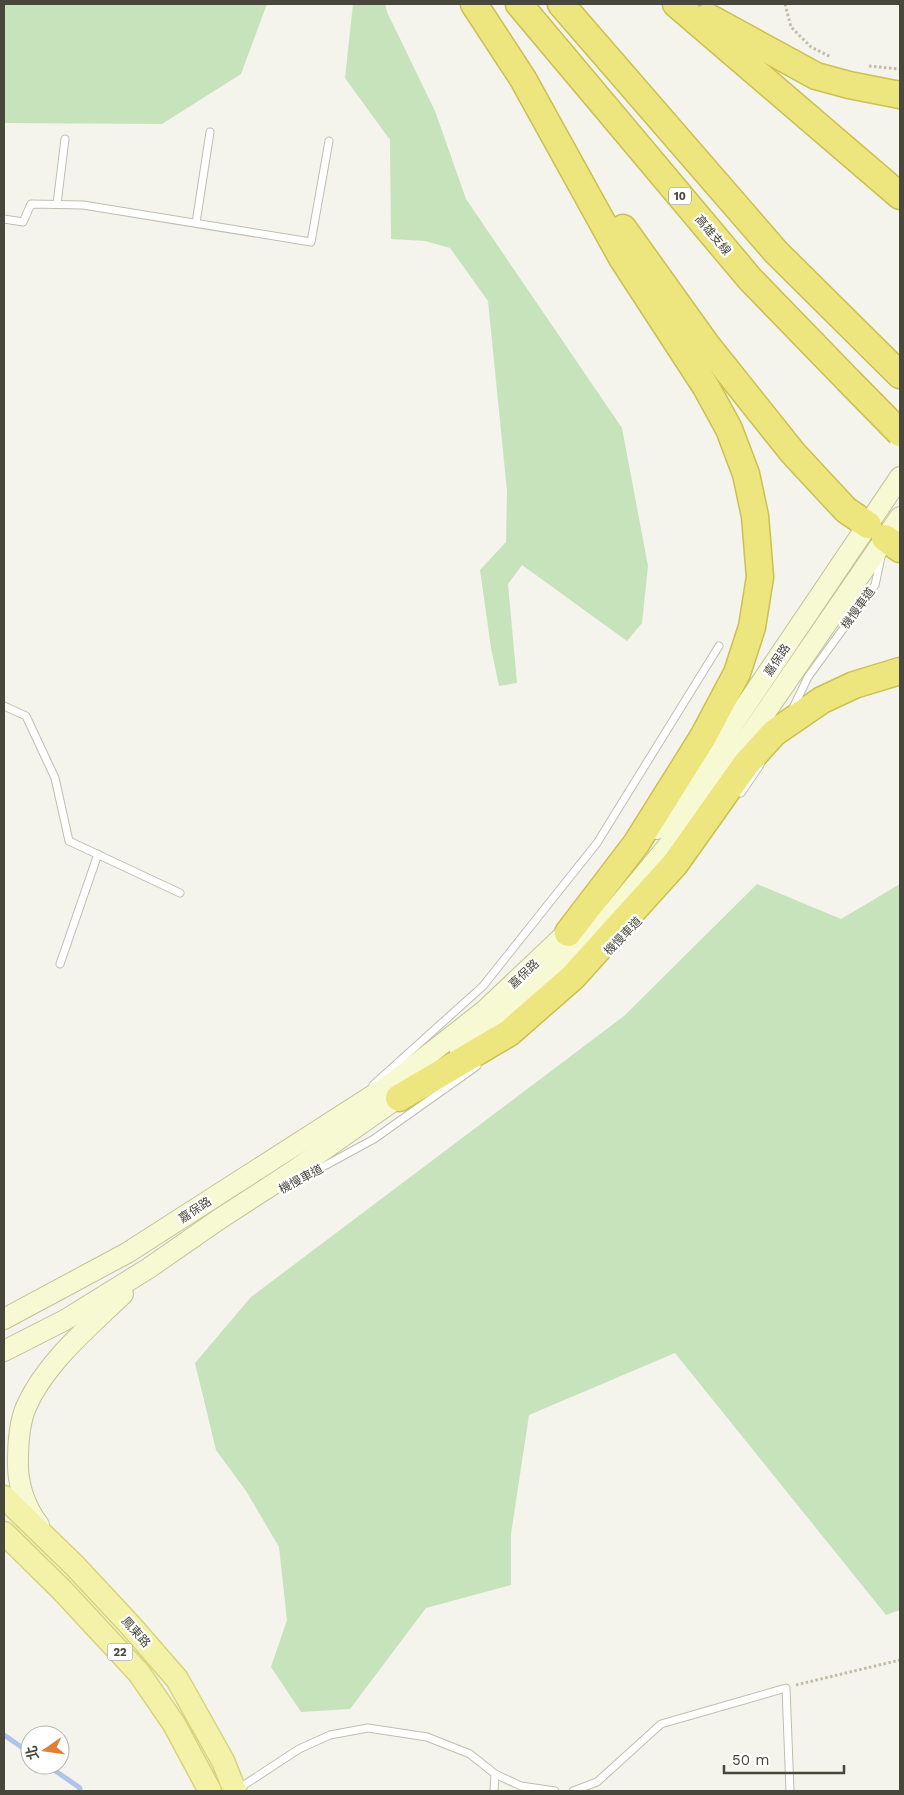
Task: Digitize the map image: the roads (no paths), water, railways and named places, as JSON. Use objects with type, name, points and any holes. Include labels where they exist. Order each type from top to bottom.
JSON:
[{"type":"highway","points":[[474,4],[523,79],[622,258],[706,387],[729,429],[746,474],[755,516],[760,577],[752,627],[737,673],[703,737],[636,844],[568,933]]},
{"type":"highway","name":"高雄支線","points":[[519,4],[750,279],[900,433]]},
{"type":"highway","points":[[561,4],[776,252],[900,375]]},
{"type":"highway","points":[[676,4],[900,196]]},
{"type":"highway","points":[[685,4],[816,76],[900,95]]},
{"type":"highway","points":[[541,114],[706,344],[793,453],[846,510],[888,536]]},
{"type":"highway","points":[[399,1098],[510,1032],[573,977],[675,864],[746,764],[774,733],[822,700],[854,684],[900,671]]},
{"type":"main road","name":"鳳東路","points":[[4,1497],[75,1566],[177,1679],[223,1761],[235,1791]]},
{"type":"main road","name":"鳳東路","points":[[4,1533],[62,1590],[139,1673],[174,1724],[210,1791]]},
{"type":"street","name":"嘉保路","points":[[9,1316],[127,1253],[392,1083],[484,1011],[568,933],[624,872],[888,536],[900,477]]},
{"type":"street","name":"嘉保路","points":[[4,1351],[65,1320],[149,1268],[292,1172],[399,1098],[457,1054],[530,994],[609,917],[672,841],[738,752],[900,517]]},
{"type":"street","points":[[75,1566],[31,1515],[24,1498],[18,1466],[21,1427],[26,1408],[46,1374],[72,1342],[149,1268]]},
{"type":"lane","points":[[196,223],[210,132]]},
{"type":"lane","points":[[57,204],[66,139]]},
{"type":"lane","points":[[4,219],[23,222],[31,204],[83,205],[310,242],[329,141]]},
{"type":"lane","name":"機慢車道","points":[[772,746],[808,677],[875,585],[888,536]]},
{"type":"lane","points":[[332,1122],[483,986],[597,843],[720,646]]},
{"type":"lane","points":[[4,706],[26,716],[55,778],[69,841],[180,893]]},
{"type":"lane","points":[[737,799],[763,761]]},
{"type":"lane","points":[[60,964],[98,854]]},
{"type":"lane","name":"機慢車道","points":[[500,1047],[567,992],[596,964]]},
{"type":"lane","name":"機慢車道","points":[[218,1220],[300,1180],[374,1139],[486,1059]]},
{"type":"lane","points":[[573,1791],[597,1782],[661,1724],[786,1688],[790,1791]]},
{"type":"lane","points":[[235,1791],[299,1749],[330,1735],[368,1728],[427,1737],[470,1754],[495,1774],[521,1786],[555,1791]]},
{"type":"lane","points":[[494,1791],[495,1774]]},
{"type":"waterway","points":[[4,1735],[20,1746]]},
{"type":"waterway","points":[[61,1775],[80,1788],[80,1791]]}]
